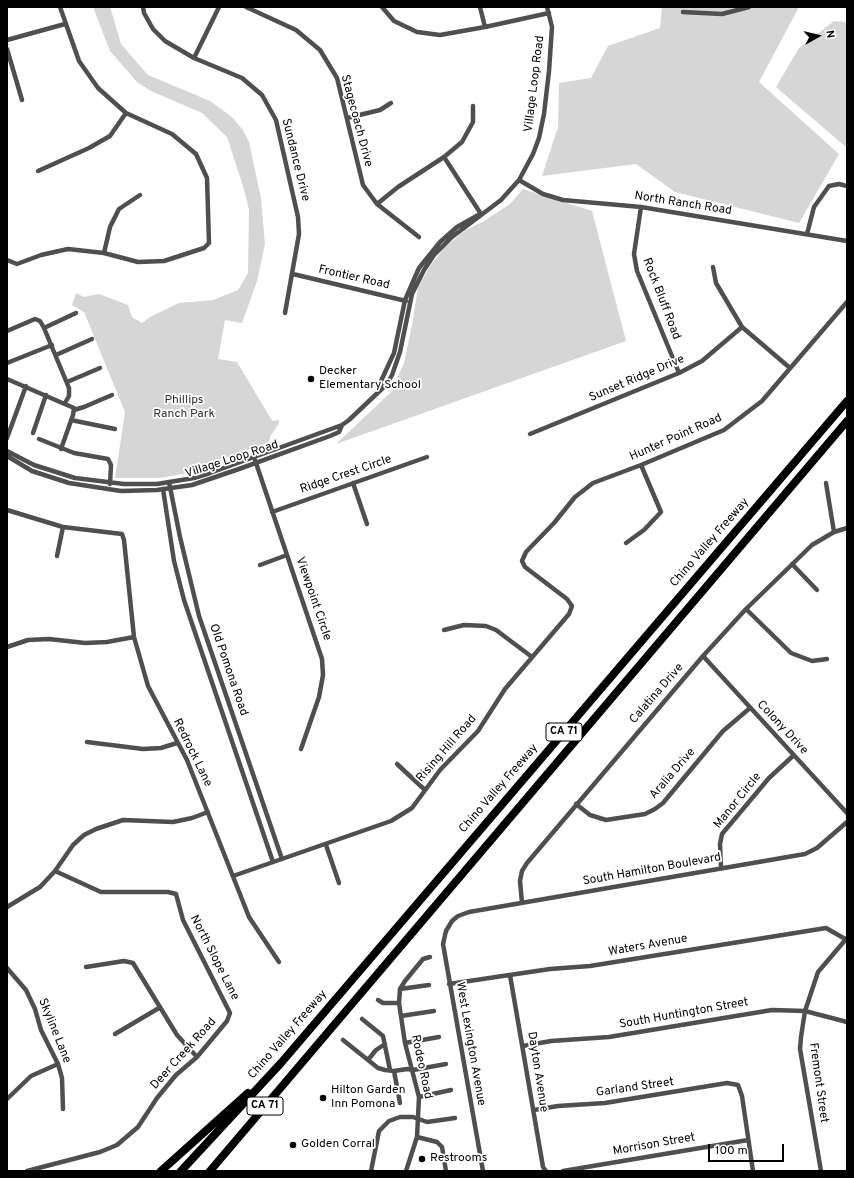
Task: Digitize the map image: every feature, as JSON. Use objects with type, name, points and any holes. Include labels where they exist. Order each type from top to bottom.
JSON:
[{"type":"highway","name":"Chino Valley Freeway","points":[[181,1171],[281,1063],[847,401]]},
{"type":"highway","name":"Chino Valley Freeway","points":[[210,1171],[847,421]]},
{"type":"highway","points":[[217,1171],[320,1042]]},
{"type":"highway","points":[[161,1171],[281,1063]]},
{"type":"street","points":[[7,260],[17,264],[41,255],[68,249],[104,253],[138,262],[164,261],[204,248],[209,243],[208,178],[196,154],[172,134],[126,113],[98,88],[79,61],[60,7]]},
{"type":"street","name":"Sundance Drive","points":[[143,7],[144,13],[153,29],[165,41],[194,58],[242,78],[262,95],[276,120],[298,217],[299,234],[285,313]]},
{"type":"street","points":[[194,58],[219,7]]},
{"type":"street","name":"Stagecoach Drive","points":[[246,7],[296,30],[320,50],[337,78],[363,185],[377,204],[418,238]]},
{"type":"street","points":[[382,7],[394,20],[417,32],[440,35],[549,13]]},
{"type":"street","points":[[480,7],[485,27]]},
{"type":"street","name":"Village Loop Road","points":[[7,451],[34,465],[75,478],[110,483],[140,485],[169,482],[194,478],[342,425],[366,406],[387,384],[397,362],[410,302],[416,284],[434,255],[444,244],[500,200],[519,180],[534,154],[544,114],[552,42],[547,7]]},
{"type":"street","points":[[683,12],[722,14],[749,7]]},
{"type":"street","points":[[7,40],[65,24]]},
{"type":"street","points":[[7,50],[22,100]]},
{"type":"street","points":[[347,118],[380,110],[391,103]]},
{"type":"street","points":[[377,204],[398,187],[444,157],[462,142],[473,122],[473,106]]},
{"type":"street","points":[[38,171],[89,148],[110,136],[126,113]]},
{"type":"street","points":[[444,157],[482,214]]},
{"type":"street","name":"North Ranch Road","points":[[519,180],[544,194],[563,200],[641,207],[847,241]]},
{"type":"street","points":[[807,234],[814,207],[829,186],[839,184],[847,186]]},
{"type":"street","points":[[104,253],[110,227],[119,209],[140,195]]},
{"type":"street","name":"Rock Bluff Road","points":[[641,207],[634,254],[637,271],[679,373]]},
{"type":"street","name":"Village Loop Road","points":[[380,390],[381,381],[394,353],[404,300],[419,268],[432,250],[458,227],[482,214]]},
{"type":"street","points":[[713,267],[716,283],[742,327],[790,368]]},
{"type":"street","name":"Frontier Road","points":[[293,274],[410,302]]},
{"type":"street","name":"Hunter Point Road","points":[[522,560],[526,552],[554,523],[575,497],[593,483],[641,465],[724,430],[762,401],[847,302]]},
{"type":"street","points":[[44,328],[76,314]]},
{"type":"street","points":[[7,331],[35,319],[40,321],[52,345],[67,382],[70,392],[65,403]]},
{"type":"street","name":"Sunset Ridge Drive","points":[[530,434],[679,373],[702,361],[742,327]]},
{"type":"street","points":[[56,355],[92,339]]},
{"type":"street","points":[[7,363],[52,345]]},
{"type":"street","points":[[67,382],[100,368]]},
{"type":"street","points":[[7,378],[72,406],[74,410]]},
{"type":"street","points":[[7,438],[26,386]]},
{"type":"street","points":[[33,433],[46,395]]},
{"type":"street","points":[[74,410],[112,395]]},
{"type":"street","points":[[61,449],[74,410]]},
{"type":"street","points":[[71,420],[115,429]]},
{"type":"street","name":"Village Loop Road","points":[[7,456],[32,471],[49,478],[109,490],[139,492],[202,482],[330,436],[339,432],[342,425]]},
{"type":"street","points":[[39,439],[61,449],[108,459],[111,465],[109,490]]},
{"type":"street","name":"Viewpoint Circle","points":[[254,457],[322,659],[323,675],[319,697],[301,749]]},
{"type":"street","name":"Ridge Crest Circle","points":[[272,512],[427,457]]},
{"type":"street","points":[[626,543],[644,530],[661,512],[641,465]]},
{"type":"street","name":"Old Pomona Road","points":[[169,482],[184,558],[199,616],[282,859]]},
{"type":"street","points":[[826,483],[834,532]]},
{"type":"street","points":[[354,484],[367,524]]},
{"type":"street","name":"Old Pomona Road","points":[[163,489],[174,561],[184,600],[273,862]]},
{"type":"street","points":[[7,510],[63,527],[56,556]]},
{"type":"street","name":"Redrock Lane","points":[[63,527],[122,534],[124,540],[134,637],[148,686],[187,760],[249,917],[279,962]]},
{"type":"street","name":"Calatina Drive","points":[[522,902],[520,881],[522,871],[576,804],[703,656],[746,609],[812,545],[834,532],[847,528]]},
{"type":"street","points":[[260,565],[287,555]]},
{"type":"street","name":"Rising Hill Road","points":[[233,876],[391,821],[412,808],[440,770],[478,731],[505,689],[569,614],[572,606],[567,599],[533,574],[525,567],[522,560]]},
{"type":"street","points":[[792,564],[818,590]]},
{"type":"street","points":[[746,609],[782,646],[791,653],[812,661],[828,659]]},
{"type":"street","points":[[444,630],[464,625],[486,626],[496,630],[532,657]]},
{"type":"street","points":[[7,647],[28,640],[49,639],[85,643],[107,642],[134,637]]},
{"type":"street","name":"Colony Drive","points":[[703,656],[847,814]]},
{"type":"street","name":"Aralia Drive","points":[[576,804],[590,816],[606,820],[645,814],[663,803],[723,731],[750,708]]},
{"type":"street","points":[[87,742],[142,749],[161,748],[177,743]]},
{"type":"street","name":"Manor Circle","points":[[721,868],[720,844],[722,834],[769,778],[794,755]]},
{"type":"street","points":[[398,764],[425,790]]},
{"type":"street","points":[[7,907],[40,887],[55,871],[73,845],[96,829],[123,820],[173,822],[192,818],[208,812]]},
{"type":"street","name":"South Hamilton Boulevard","points":[[452,921],[458,916],[469,912],[805,854],[817,848],[847,822]]},
{"type":"street","points":[[326,844],[339,883]]},
{"type":"street","name":"North Slope Lane","points":[[55,871],[101,892],[168,892],[176,894],[183,920],[230,1013]]},
{"type":"street","name":"West Lexington Avenue","points":[[452,921],[446,931],[443,944],[483,1171]]},
{"type":"street","name":"Waters Avenue","points":[[449,984],[510,975],[590,966],[826,928],[847,939]]},
{"type":"street","name":"Fremont Street","points":[[821,1171],[800,1049],[805,1011],[818,972],[847,939]]},
{"type":"street","points":[[400,989],[423,958],[430,957]]},
{"type":"street","points":[[86,967],[124,961],[133,964],[177,1035],[197,1056]]},
{"type":"street","name":"Skyline Lane","points":[[7,968],[26,990],[36,1009],[41,1030],[58,1064],[62,1078],[63,1109]]},
{"type":"street","name":"Dayton Avenue","points":[[510,975],[543,1167],[546,1171]]},
{"type":"street","points":[[400,989],[429,985]]},
{"type":"street","name":"Rodeo Road","points":[[400,989],[399,1003],[405,1043],[419,1097],[419,1119],[416,1137],[406,1171]]},
{"type":"street","points":[[378,1000],[383,1003],[399,1003]]},
{"type":"street","points":[[115,1034],[159,1008]]},
{"type":"street","name":"South Huntington Street","points":[[523,1046],[550,1041],[609,1037],[772,1010],[805,1011],[847,1022]]},
{"type":"street","points":[[401,1016],[434,1011]]},
{"type":"street","name":"Deer Creek Road","points":[[27,1171],[100,1152],[117,1145],[138,1127],[157,1098],[176,1075],[197,1056],[227,1021],[230,1013]]},
{"type":"street","points":[[362,1019],[382,1036],[400,1104]]},
{"type":"street","points":[[405,1043],[439,1037]]},
{"type":"street","points":[[343,1040],[378,1068],[392,1071],[407,1069],[413,1070],[446,1064]]},
{"type":"street","points":[[368,1060],[376,1050],[385,1044]]},
{"type":"street","points":[[7,1100],[31,1076],[58,1064]]},
{"type":"street","name":"Garland Street","points":[[534,1110],[558,1106],[605,1103],[727,1083],[738,1085],[742,1096],[748,1140]]},
{"type":"street","points":[[419,1097],[451,1090]]},
{"type":"street","points":[[371,1171],[378,1131],[389,1121],[400,1117],[419,1119],[427,1122],[455,1118]]},
{"type":"street","points":[[416,1137],[437,1142],[442,1147],[446,1171]]},
{"type":"street","points":[[748,1140],[753,1171]]},
{"type":"street","name":"Morrison Street","points":[[563,1171],[748,1140]]},
{"type":"green space","name":"Phillips Ranch Park","points":[[93,7],[110,7],[121,44],[148,75],[210,101],[232,117],[243,130],[249,142],[261,198],[265,244],[257,281],[242,323],[225,320],[218,359],[237,362],[271,419],[273,421],[279,420],[279,423],[270,437],[269,443],[189,470],[184,474],[160,478],[115,478],[125,412],[84,312],[72,305],[76,293],[84,297],[99,294],[128,305],[132,317],[142,323],[150,317],[179,303],[213,300],[238,290],[248,273],[249,210],[227,137],[202,113],[151,91],[137,82],[110,51]]},
{"type":"green space","points":[[662,7],[799,7],[759,82],[839,154],[799,223],[675,192],[636,164],[542,176],[558,127],[559,83],[591,78],[608,46],[660,28]]},
{"type":"green space","points":[[834,21],[847,22],[847,148],[776,87],[799,48]]},
{"type":"green space","points":[[523,189],[592,211],[626,341],[336,444],[391,392],[404,363],[418,287],[430,266],[445,247],[466,230],[484,221],[510,204]]},
{"type":"place","name":"Decker Elementary School","points":[[311,379]]},
{"type":"place","name":"Hilton Garden Inn Pomona","points":[[323,1098]]},
{"type":"place","name":"Golden Corral","points":[[293,1145]]},
{"type":"place","name":"Restrooms","points":[[422,1159]]}]
